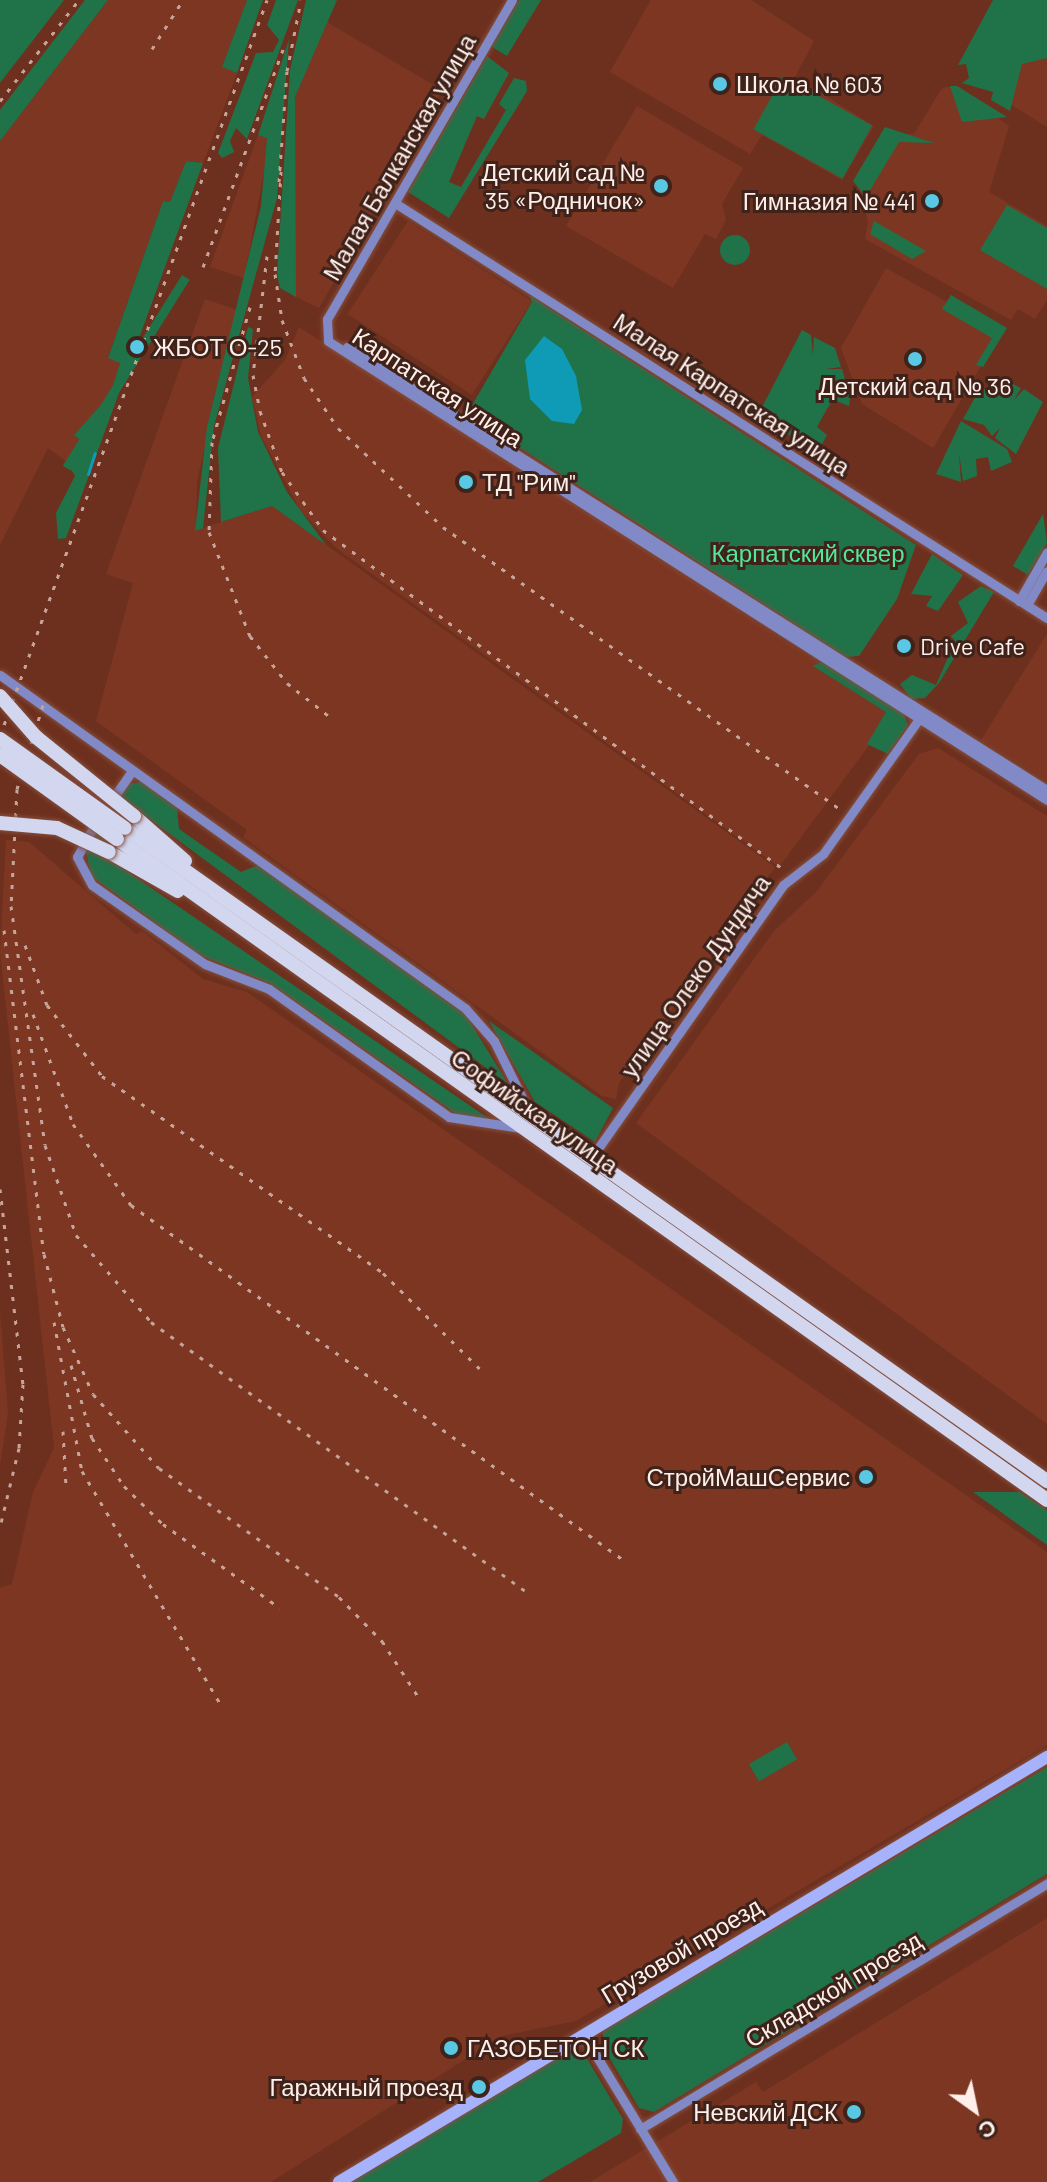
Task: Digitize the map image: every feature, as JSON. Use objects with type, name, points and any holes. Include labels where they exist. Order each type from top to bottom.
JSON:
[{"type":"main road","points":[[0,696],[125,828]]},
{"type":"main road","name":"Софийская улица","points":[[0,739],[1047,1481]]},
{"type":"main road","name":"Софийская улица","points":[[0,755],[125,828],[204,902],[1047,1500]]},
{"type":"main road","points":[[0,823],[57,828],[204,902]]},
{"type":"street","name":"Малая Балканская улица","points":[[327,335],[327,319],[512,0]]},
{"type":"street","name":"Малая Карпатская улица","points":[[395,203],[1047,618]]},
{"type":"street","name":"Карпатская улица","points":[[327,335],[922,715],[1047,790]]},
{"type":"street","points":[[1023,603],[1047,552]]},
{"type":"street","points":[[1023,603],[1047,571]]},
{"type":"street","points":[[0,675],[465,1008],[494,1041],[530,1114]]},
{"type":"street","name":"Карпатская улица","points":[[922,715],[1047,800]]},
{"type":"street","name":"улица Олеко Дундича","points":[[592,1157],[783,885],[823,854],[922,715]]},
{"type":"street","points":[[132,771],[79,847],[85,879],[205,964],[269,989],[449,1117],[521,1128]]},
{"type":"street","name":"Грузовой проезд","points":[[339,2182],[1047,1757]]},
{"type":"street","name":"Складской проезд","points":[[640,2129],[1047,1883]]},
{"type":"street","points":[[583,2034],[673,2182]]},
{"type":"shaded area","points":[[108,0],[247,0],[222,67],[237,73],[203,163],[186,161],[170,202],[163,201],[108,357],[120,363],[110,396],[74,435],[83,442],[67,462],[48,448],[0,545],[0,141]]},
{"type":"shaded area","name":"Школа № 603","points":[[651,0],[751,0],[814,41],[795,77],[874,126],[842,180],[762,135],[750,154],[610,72]]},
{"type":"shaded area","points":[[1047,13],[1047,127],[997,96]]},
{"type":"shaded area","points":[[325,21],[442,90],[319,308],[296,297],[290,273],[295,97]]},
{"type":"shaded area","name":"Гимназия № 441","points":[[954,86],[1009,126],[989,192],[1047,226],[1047,300],[1035,319],[1018,309],[1011,320],[865,239],[868,221],[855,178],[881,134],[914,134],[942,88]]},
{"type":"shaded area","name":"Детский сад № 35 «Родничок»","points":[[637,106],[743,168],[722,204],[726,220],[716,239],[705,234],[673,288],[566,226]]},
{"type":"shaded area","points":[[258,135],[267,137],[266,162],[244,278],[210,267]]},
{"type":"shaded area","points":[[408,221],[532,302],[472,395],[348,314]]},
{"type":"shaded area","name":"Детский сад № 36","points":[[886,268],[1001,332],[933,448],[862,404],[841,348]]},
{"type":"shaded area","points":[[205,299],[237,310],[197,481],[196,530],[272,506],[775,867],[619,1083],[616,1099],[602,1096],[243,837],[247,830],[96,721],[133,583],[106,574]]},
{"type":"shaded area","points":[[299,327],[888,708],[890,717],[779,867],[336,548],[300,510],[261,436],[252,397],[285,360]]},
{"type":"shaded area","points":[[1047,634],[1047,781],[981,740]]},
{"type":"shaded area","points":[[938,748],[1047,816],[1047,1424],[636,1123],[774,931],[817,891],[919,754]]},
{"type":"shaded area","points":[[6,840],[29,842],[136,934],[142,931],[203,979],[247,992],[1047,1552],[1047,1745],[576,2021],[502,2036],[271,2182],[0,2182],[0,1588],[12,1584],[33,1492],[54,1448],[0,952]]},
{"type":"shaded area","points":[[0,1313],[8,1413],[0,1465]]},
{"type":"shaded area","points":[[1047,1918],[1047,2182],[590,2182],[756,2082],[763,2092]]},
{"type":"green space","points":[[0,0],[64,0],[0,83]]},
{"type":"green space","points":[[85,0],[108,0],[0,141],[0,110]]},
{"type":"green space","points":[[247,0],[263,0],[237,73],[222,67]]},
{"type":"green space","points":[[276,0],[298,0],[247,139],[236,128],[230,141],[234,152],[222,158],[218,153],[256,53],[273,52],[279,40],[267,25]]},
{"type":"green space","points":[[306,0],[337,0],[295,97],[296,297],[280,288],[277,274],[290,70]]},
{"type":"green space","points":[[519,0],[541,0],[507,56],[492,47]]},
{"type":"green space","points":[[993,0],[1047,0],[1047,58],[1022,64],[1010,111],[991,100],[993,92],[962,83],[969,78],[966,64],[958,65]]},
{"type":"green space","points":[[289,39],[277,198],[214,426],[203,528],[195,531],[207,427],[261,206],[267,138],[258,135]]},
{"type":"green space","points":[[487,56],[509,73],[484,119],[477,116],[449,182],[461,187],[506,110],[499,104],[514,78],[526,81],[527,91],[449,218],[408,192]]},
{"type":"green space","points":[[783,76],[872,125],[843,179],[753,129]]},
{"type":"green space","points":[[950,86],[957,86],[1007,117],[962,122]]},
{"type":"green space","points":[[885,127],[934,143],[899,142],[866,197],[853,181]]},
{"type":"green space","points":[[186,161],[203,163],[66,538],[58,539],[56,513],[75,476],[67,462],[83,442],[74,435],[110,395],[120,363],[108,358],[163,201],[170,202]]},
{"type":"green space","points":[[1007,205],[1047,228],[1047,289],[980,250]]},
{"type":"green space","points":[[874,221],[926,251],[912,259],[870,234]]},
{"type":"green space","points":[[735,235],[745,240],[750,250],[745,260],[735,265],[725,260],[720,250],[725,240]]},
{"type":"green space","points":[[182,275],[190,280],[70,471],[63,466]]},
{"type":"green space","name":"Карпатский сквер","points":[[529,295],[916,545],[897,599],[859,656],[846,657],[467,414],[532,302]]},
{"type":"green space","points":[[951,295],[1007,328],[983,367],[976,365],[992,338],[942,309]]},
{"type":"green space","points":[[248,327],[253,329],[248,378],[258,432],[287,492],[326,545],[272,506],[221,522],[218,448]]},
{"type":"green space","points":[[802,330],[811,335],[813,355],[814,337],[835,348],[841,367],[825,369],[842,369],[850,398],[849,406],[833,400],[827,409],[817,427],[827,435],[817,453],[772,424],[777,413],[758,415]]},
{"type":"green space","points":[[1002,379],[1021,388],[1014,400],[1024,389],[1043,402],[1016,454],[995,438],[1000,428],[992,436],[984,425],[963,419],[977,394]]},
{"type":"green space","points":[[961,421],[1007,449],[1012,462],[991,471],[988,457],[976,459],[977,476],[963,481],[959,453],[961,482],[936,474]]},
{"type":"green space","points":[[1043,514],[1047,543],[1028,575],[1013,566]]},
{"type":"green space","points":[[932,554],[963,575],[938,611],[926,606],[932,596],[911,594]]},
{"type":"green space","points":[[981,586],[994,592],[939,683],[925,698],[911,699],[900,684],[912,675],[936,685],[955,641],[951,636],[968,623],[958,602]]},
{"type":"green space","points":[[823,661],[903,712],[908,725],[888,754],[867,744],[886,712],[813,666]]},
{"type":"green space","points":[[141,782],[177,808],[179,829],[241,872],[258,865],[466,1015],[508,1084],[136,809],[103,855],[491,1120],[458,1115],[271,984],[200,955],[91,876],[85,847],[129,784]]},
{"type":"green space","points":[[489,1021],[613,1108],[595,1142],[535,1102]]},
{"type":"green space","points":[[973,1492],[1020,1492],[1047,1510],[1047,1545]]},
{"type":"green space","points":[[787,1742],[797,1759],[759,1781],[749,1764]]},
{"type":"green space","points":[[1047,1767],[1047,1874],[654,2112],[639,2108],[603,2047],[603,2031]]},
{"type":"green space","points":[[573,2049],[586,2057],[623,2119],[621,2133],[538,2182],[351,2182]]},
{"type":"water","points":[[544,336],[562,349],[576,376],[582,410],[574,424],[552,421],[530,399],[525,360]]},
{"type":"waterway","points":[[88,474],[95,453]]},
{"type":"railway","points":[[0,101],[79,0]]},
{"type":"railway","points":[[152,49],[183,0]]},
{"type":"railway","points":[[0,736],[267,0]]},
{"type":"railway","points":[[279,182],[287,71],[301,0]]},
{"type":"railway","points":[[203,267],[283,49]]},
{"type":"railway","points":[[281,171],[275,274],[282,320],[304,378],[338,428],[443,527],[843,811]]},
{"type":"railway","points":[[267,256],[253,375],[260,411],[282,472],[323,530],[783,869]]},
{"type":"railway","points":[[250,307],[212,442],[209,532],[250,636],[287,683],[330,717]]},
{"type":"railway","points":[[43,705],[17,789],[11,906],[45,1145],[76,1235],[151,1322],[526,1591]]},
{"type":"railway","points":[[4,930],[44,1254],[63,1327],[93,1394],[159,1468],[339,1597],[382,1641],[419,1698]]},
{"type":"railway","points":[[25,945],[47,1005],[102,1076],[383,1273],[480,1369]]},
{"type":"railway","points":[[33,1014],[73,1124],[131,1205],[622,1559]]},
{"type":"railway","points":[[0,1189],[23,1384],[19,1448],[0,1527]]},
{"type":"railway","points":[[54,1322],[82,1471],[222,1707]]},
{"type":"railway","points":[[71,1365],[92,1438],[124,1486],[163,1524],[280,1608]]},
{"type":"railway","points":[[63,1431],[66,1487]]},
{"type":"place","name":"Школа № 603","points":[[720,84]]},
{"type":"place","name":"Детский сад № 35 «Родничок»","points":[[661,186]]},
{"type":"place","name":"Гимназия № 441","points":[[932,201]]},
{"type":"place","name":"ЖБОТ О-25","points":[[137,347]]},
{"type":"place","name":"Детский сад № 36","points":[[915,359]]},
{"type":"place","name":"ТД \"Рим\"","points":[[466,482]]},
{"type":"place","name":"Drive Cafe","points":[[904,646]]},
{"type":"place","name":"СтройМашСервис","points":[[866,1477]]},
{"type":"place","name":"ГАЗОБЕТОН СК","points":[[451,2048]]},
{"type":"place","name":"Гаражный проезд","points":[[479,2087]]},
{"type":"place","name":"Невский ДСК","points":[[854,2112]]}]
